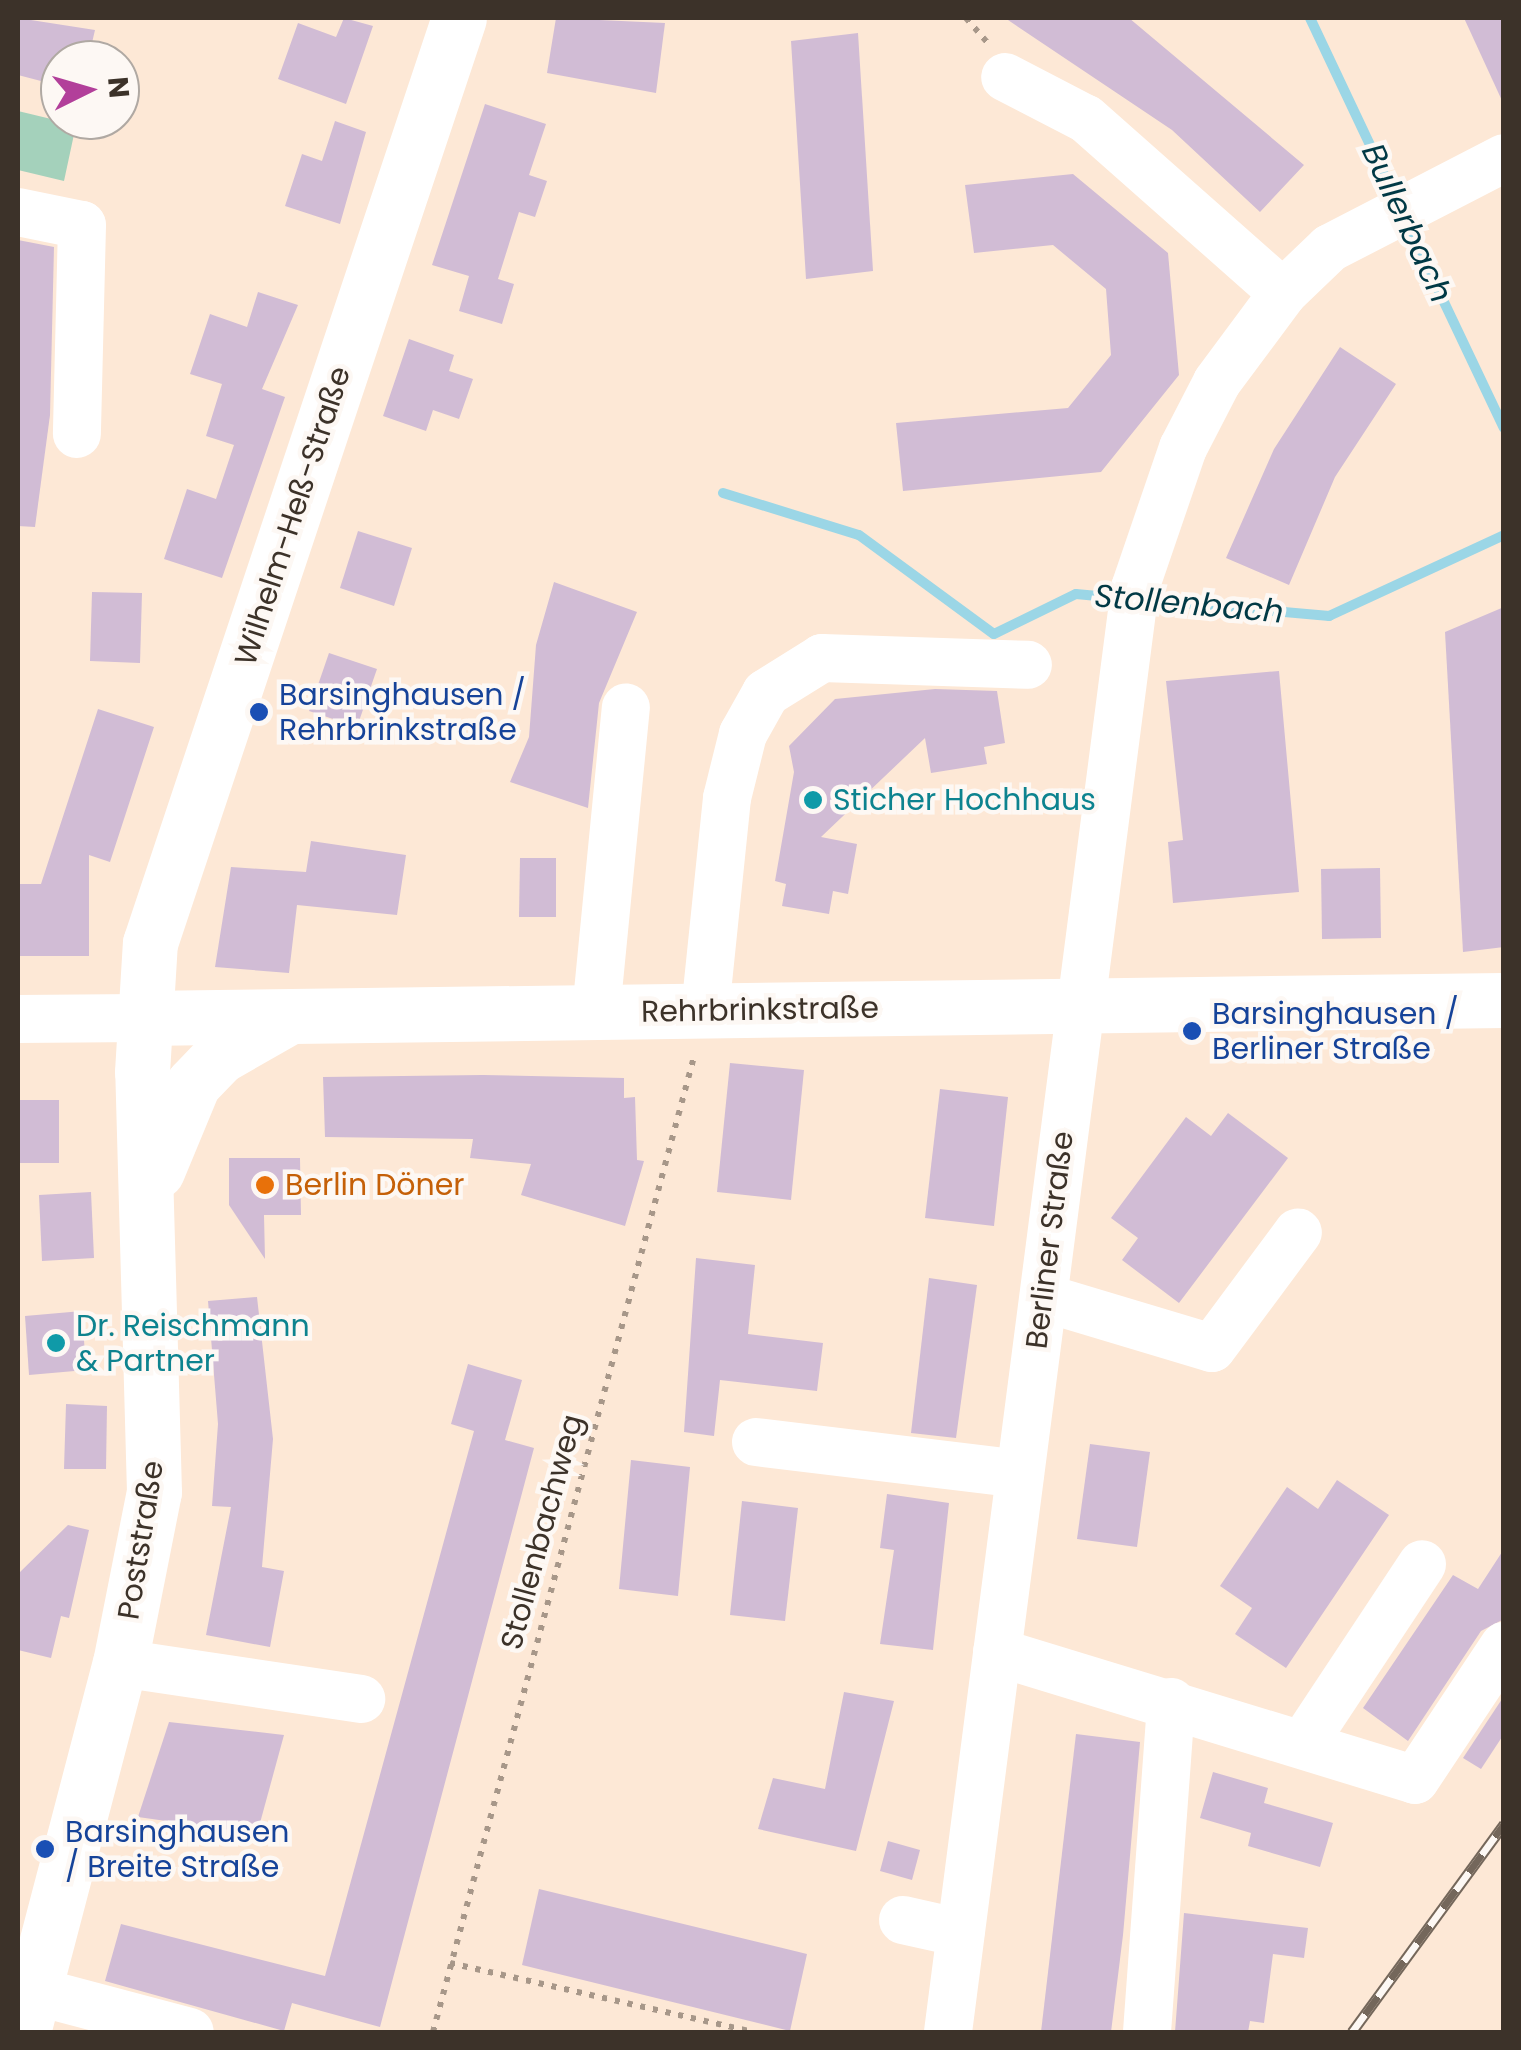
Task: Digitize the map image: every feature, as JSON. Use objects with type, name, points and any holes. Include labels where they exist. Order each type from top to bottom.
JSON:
[{"type":"main road","name":"Wilhelm-Heß-Straße","points":[[142,1018],[150,944],[459,18]]},
{"type":"main road","name":"Rehrbrinkstraße","points":[[142,1018],[596,1012],[701,1028],[1080,1006],[1504,1000]]},
{"type":"main road","name":"Poststraße","points":[[31,1975],[120,1663],[154,1492],[142,1018]]},
{"type":"main road","points":[[148,1198],[193,1084],[220,1056],[288,1018]]},
{"type":"street","points":[[1005,77],[1086,119],[1283,293]]},
{"type":"street","name":"Berliner Straße","points":[[948,2032],[1133,604],[1183,448],[1217,382],[1283,293],[1330,248],[1398,209],[1504,158]]},
{"type":"street","points":[[18,212],[82,225],[76,434]]},
{"type":"street","points":[[701,1028],[727,798],[743,734],[766,692],[822,658],[1028,664]]},
{"type":"street","points":[[596,1012],[626,707]]},
{"type":"street","name":"Rehrbrinkstraße","points":[[18,1018],[142,1018]]},
{"type":"street","points":[[1044,1298],[1212,1348],[1298,1232]]},
{"type":"street","points":[[756,1442],[1020,1474]]},
{"type":"street","points":[[1305,1740],[1422,1564]]},
{"type":"street","points":[[997,1652],[1305,1740],[1415,1780],[1504,1646]]},
{"type":"street","points":[[120,1663],[361,1699]]},
{"type":"street","points":[[1147,2032],[1171,1702]]},
{"type":"street","points":[[903,1920],[961,1933]]},
{"type":"street","name":"Poststraße","points":[[31,1975],[190,2032]]},
{"type":"path","name":"Stollenbachweg","points":[[433,2032],[701,1028]]},
{"type":"path","points":[[450,1962],[754,2032]]},
{"type":"green space","points":[[18,111],[40,116],[40,140],[73,140],[64,181],[18,170]]},
{"type":"building","points":[[18,18],[95,30],[93,40],[40,40],[40,81],[18,75]]},
{"type":"building","points":[[344,18],[373,26],[346,104],[278,79],[298,23],[336,37]]},
{"type":"building","points":[[556,18],[665,23],[656,93],[547,73]]},
{"type":"building","points":[[1005,18],[1129,18],[1304,165],[1260,212],[1172,130]]},
{"type":"building","points":[[1464,18],[1504,18],[1504,105]]},
{"type":"building","points":[[858,33],[873,271],[806,279],[791,41]]},
{"type":"building","points":[[485,104],[546,124],[529,175],[547,181],[535,217],[519,212],[498,279],[514,284],[502,324],[459,311],[469,276],[432,265]]},
{"type":"building","points":[[335,121],[366,132],[340,224],[285,206],[302,154],[322,161]]},
{"type":"building","points":[[1073,174],[1168,253],[1179,375],[1101,472],[903,491],[896,423],[1068,408],[1111,355],[1106,289],[1053,245],[974,253],[965,185]]},
{"type":"building","points":[[18,240],[54,247],[50,415],[35,527],[18,526]]},
{"type":"building","points":[[258,292],[298,305],[262,389],[285,397],[222,578],[164,559],[187,489],[216,499],[234,445],[206,436],[222,384],[190,374],[210,314],[247,327]]},
{"type":"building","points":[[409,339],[454,355],[449,371],[473,379],[459,419],[433,410],[426,431],[383,416]]},
{"type":"building","points":[[1340,347],[1396,384],[1335,477],[1289,585],[1226,558],[1274,449]]},
{"type":"building","points":[[358,531],[412,548],[394,606],[340,588]]},
{"type":"building","points":[[554,582],[637,612],[599,703],[588,808],[510,782],[529,737],[536,645]]},
{"type":"building","points":[[92,592],[142,593],[140,663],[90,661]]},
{"type":"building","points":[[1504,607],[1504,947],[1463,952],[1445,632]]},
{"type":"building","points":[[329,653],[377,669],[357,727],[309,711]]},
{"type":"building","points":[[1279,671],[1299,892],[1173,903],[1168,842],[1183,840],[1166,681]]},
{"type":"building","name":"Sticher Hochhaus","points":[[935,689],[997,691],[1005,743],[984,747],[987,764],[931,773],[925,738],[821,837],[857,844],[848,894],[833,891],[829,914],[782,906],[786,884],[775,881],[794,772],[789,746],[835,699]]},
{"type":"building","points":[[98,709],[154,727],[110,862],[89,855],[89,956],[18,956],[18,884],[41,884]]},
{"type":"building","points":[[311,841],[406,855],[397,915],[297,905],[289,973],[215,967],[231,867],[306,872]]},
{"type":"building","points":[[520,858],[556,858],[556,917],[519,917]]},
{"type":"building","points":[[1380,868],[1381,938],[1322,939],[1321,869]]},
{"type":"building","points":[[730,1063],[804,1070],[791,1200],[717,1192]]},
{"type":"building","points":[[323,1077],[624,1078],[624,1098],[635,1097],[637,1160],[644,1161],[625,1226],[521,1195],[531,1164],[470,1158],[473,1139],[325,1137]]},
{"type":"building","points":[[940,1089],[1008,1097],[994,1226],[925,1218]]},
{"type":"building","points":[[18,1100],[59,1100],[59,1163],[18,1163]]},
{"type":"building","points":[[1228,1113],[1288,1158],[1179,1303],[1122,1260],[1138,1238],[1111,1218],[1186,1117],[1211,1136]]},
{"type":"building","name":"Berlin Döner","points":[[229,1158],[300,1158],[301,1215],[264,1215],[265,1259],[229,1205]]},
{"type":"building","points":[[91,1192],[94,1258],[42,1261],[39,1195]]},
{"type":"building","points":[[696,1258],[755,1265],[748,1334],[823,1343],[817,1391],[720,1380],[714,1436],[684,1432]]},
{"type":"building","points":[[929,1278],[977,1285],[956,1438],[911,1433]]},
{"type":"building","points":[[257,1297],[273,1439],[262,1567],[284,1571],[270,1647],[206,1635],[231,1507],[212,1506],[218,1424],[208,1301]]},
{"type":"building","name":"Dr. Reischmann & Partner","points":[[82,1311],[86,1370],[29,1375],[25,1316]]},
{"type":"building","points":[[468,1364],[522,1380],[505,1440],[534,1448],[380,2027],[292,2003],[284,2031],[105,1981],[121,1924],[325,1976],[474,1431],[451,1424]]},
{"type":"building","points":[[66,1404],[107,1406],[106,1469],[64,1469]]},
{"type":"building","points":[[1090,1444],[1150,1452],[1137,1547],[1077,1539]]},
{"type":"building","points":[[631,1460],[690,1467],[678,1596],[619,1589]]},
{"type":"building","points":[[1337,1480],[1389,1515],[1286,1668],[1235,1634],[1252,1608],[1220,1586],[1287,1487],[1318,1509]]},
{"type":"building","points":[[887,1494],[949,1503],[933,1650],[880,1644],[894,1550],[880,1548]]},
{"type":"building","points":[[742,1501],[798,1508],[785,1621],[730,1615]]},
{"type":"building","points":[[68,1525],[89,1530],[69,1618],[61,1616],[51,1658],[18,1650],[18,1574]]},
{"type":"building","points":[[1504,1549],[1504,1619],[1481,1631],[1408,1741],[1363,1708],[1453,1575],[1478,1589]]},
{"type":"building","points":[[844,1692],[894,1701],[856,1851],[758,1829],[773,1778],[825,1789]]},
{"type":"building","points":[[1504,1696],[1504,1734],[1481,1769],[1463,1758]]},
{"type":"building","points":[[169,1722],[284,1735],[257,1834],[138,1817]]},
{"type":"building","points":[[1076,1734],[1140,1742],[1123,1935],[1111,2032],[1041,2032]]},
{"type":"building","points":[[1213,1772],[1268,1788],[1264,1803],[1333,1823],[1320,1867],[1248,1846],[1251,1833],[1200,1818]]},
{"type":"building","points":[[888,1841],[920,1850],[912,1880],[880,1871]]},
{"type":"building","points":[[539,1889],[807,1954],[790,2031],[522,1965]]},
{"type":"building","points":[[1184,1913],[1308,1928],[1304,1958],[1273,1954],[1264,2023],[1250,2021],[1248,2032],[1175,2032]]},
{"type":"waterway","name":"Bullerbach","points":[[1310,18],[1397,202]]},
{"type":"waterway","name":"Bullerbach","points":[[1406,222],[1504,428]]},
{"type":"waterway","name":"Stollenbach","points":[[723,493],[859,535],[994,634],[1076,594],[1119,598]]},
{"type":"waterway","name":"Stollenbach","points":[[1146,600],[1329,616],[1504,535]]},
{"type":"railway","points":[[1352,2032],[1504,1824]]},
{"type":"place","name":"Barsinghausen / Rehrbrinkstraße","points":[[259,712]]},
{"type":"place","name":"Sticher Hochhaus","points":[[813,800]]},
{"type":"place","name":"Barsinghausen / Berliner Straße","points":[[1192,1031]]},
{"type":"place","name":"Berlin Döner","points":[[265,1185]]},
{"type":"place","name":"Dr. Reischmann & Partner","points":[[56,1343]]},
{"type":"place","name":"Barsinghausen / Breite Straße","points":[[45,1849]]}]
